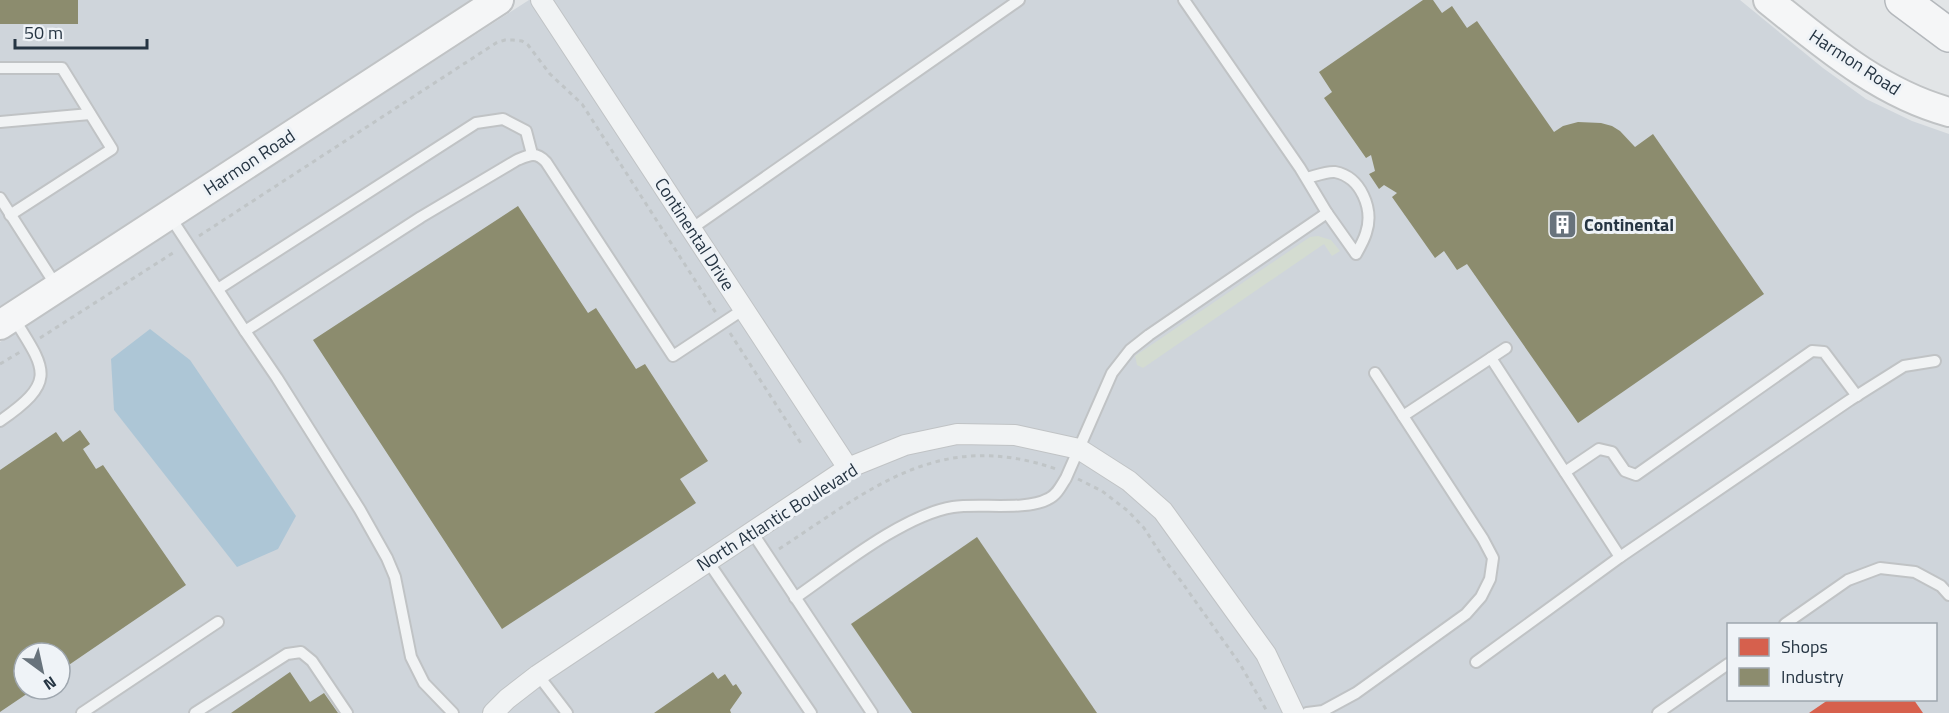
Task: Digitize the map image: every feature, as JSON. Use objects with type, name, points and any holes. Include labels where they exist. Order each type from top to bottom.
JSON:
[{"type":"highway","points":[[1902,0],[1949,35]]},
{"type":"street","name":"Harmon Road","points":[[6,321],[500,0]]},
{"type":"street","name":"Continental Drive","points":[[541,0],[848,468]]},
{"type":"street","name":"Harmon Road","points":[[1768,0],[1836,54],[1887,87],[1949,112]]},
{"type":"street","name":"North Atlantic Boulevard","points":[[493,713],[538,675],[848,468],[905,445],[957,434],[1015,435],[1079,449],[1129,481],[1163,511],[1266,654],[1294,713]]},
{"type":"lane","points":[[691,229],[1019,0]]},
{"type":"lane","points":[[1184,0],[1307,178],[1327,213],[1356,254],[1367,232],[1369,211],[1361,191],[1350,178],[1333,172],[1307,178]]},
{"type":"lane","points":[[0,68],[62,68],[112,149],[10,215]]},
{"type":"lane","points":[[0,123],[90,114]]},
{"type":"lane","points":[[218,290],[476,123],[503,119],[526,131],[532,154]]},
{"type":"lane","points":[[245,331],[420,217],[517,160],[532,154],[540,156],[546,162],[673,356],[744,309]]},
{"type":"lane","points":[[0,198],[57,288]]},
{"type":"lane","points":[[795,598],[892,532],[923,517],[952,507],[1040,502],[1050,499],[1058,491],[1067,474],[1112,373],[1130,350],[1327,213]]},
{"type":"lane","points":[[169,214],[277,378],[387,558],[395,578],[411,657],[424,683],[453,713]]},
{"type":"lane","points":[[0,421],[24,405],[36,389],[41,372],[38,357],[6,321]]},
{"type":"lane","points":[[1403,416],[1506,348]]},
{"type":"lane","points":[[1565,472],[1599,449],[1612,452],[1625,471],[1636,475],[1812,351],[1824,352],[1857,396]]},
{"type":"lane","points":[[1491,358],[1620,557]]},
{"type":"lane","points":[[1476,662],[1620,557],[1857,396],[1904,366],[1935,361]]},
{"type":"lane","points":[[1307,713],[1323,711],[1356,693],[1457,621],[1481,597],[1490,579],[1493,558],[1483,539],[1375,373]]},
{"type":"lane","points":[[752,532],[872,713]]},
{"type":"lane","points":[[708,560],[811,713]]},
{"type":"lane","points":[[1786,623],[1848,580],[1880,568],[1915,572],[1941,586],[1949,595]]},
{"type":"lane","points":[[82,713],[218,621]]},
{"type":"lane","points":[[195,713],[287,654],[301,652],[312,662],[347,713]]},
{"type":"lane","points":[[1658,713],[1727,665]]},
{"type":"lane","points":[[538,675],[567,713]]},
{"type":"path","points":[[768,556],[874,487],[899,474],[929,464],[960,458],[998,457],[1024,460],[1067,474],[1102,491],[1128,511],[1144,528],[1181,580],[1244,671],[1268,713]]},
{"type":"shaded area","points":[[0,0],[472,0],[0,307]]},
{"type":"shaded area","points":[[529,0],[1740,0],[1823,68],[1866,99],[1912,121],[1949,134],[1949,713],[0,713],[0,342]]},
{"type":"shaded area","points":[[1318,236],[1331,240],[1340,251],[1332,256],[1324,244],[1143,368],[1137,365],[1135,356],[1310,237]]},
{"type":"water","points":[[150,329],[190,360],[296,516],[278,549],[237,567],[114,410],[111,359]]},
{"type":"building: Shops","points":[[1827,701],[1915,701],[1923,713],[1809,713]]},
{"type":"building: Industry","points":[[0,0],[78,0],[78,24],[0,24]]},
{"type":"building: Industry","name":"Continental","points":[[1423,0],[1433,0],[1442,13],[1452,6],[1467,28],[1477,21],[1554,132],[1563,126],[1578,122],[1601,123],[1620,131],[1635,147],[1653,134],[1764,294],[1578,423],[1467,264],[1457,270],[1444,251],[1435,258],[1392,197],[1397,193],[1384,185],[1379,189],[1369,174],[1375,171],[1371,155],[1366,158],[1324,98],[1332,92],[1319,72]]},
{"type":"building: Industry","points":[[518,206],[588,313],[596,308],[636,369],[645,364],[708,461],[680,479],[696,503],[502,629],[313,340]]},
{"type":"building: Industry","points":[[80,430],[90,444],[83,449],[96,469],[103,465],[186,585],[72,663],[72,641],[12,641],[12,701],[16,701],[0,712],[0,470],[56,432],[63,442]]},
{"type":"building: Industry","points":[[977,537],[1097,713],[912,713],[851,624]]},
{"type":"building: Industry","points":[[290,672],[310,702],[324,693],[338,713],[231,713]]},
{"type":"building: Industry","points":[[713,672],[718,679],[725,674],[733,686],[736,684],[742,693],[730,710],[731,713],[654,713]]},
{"type":"place","name":"Continental","points":[[1563,224]]}]
